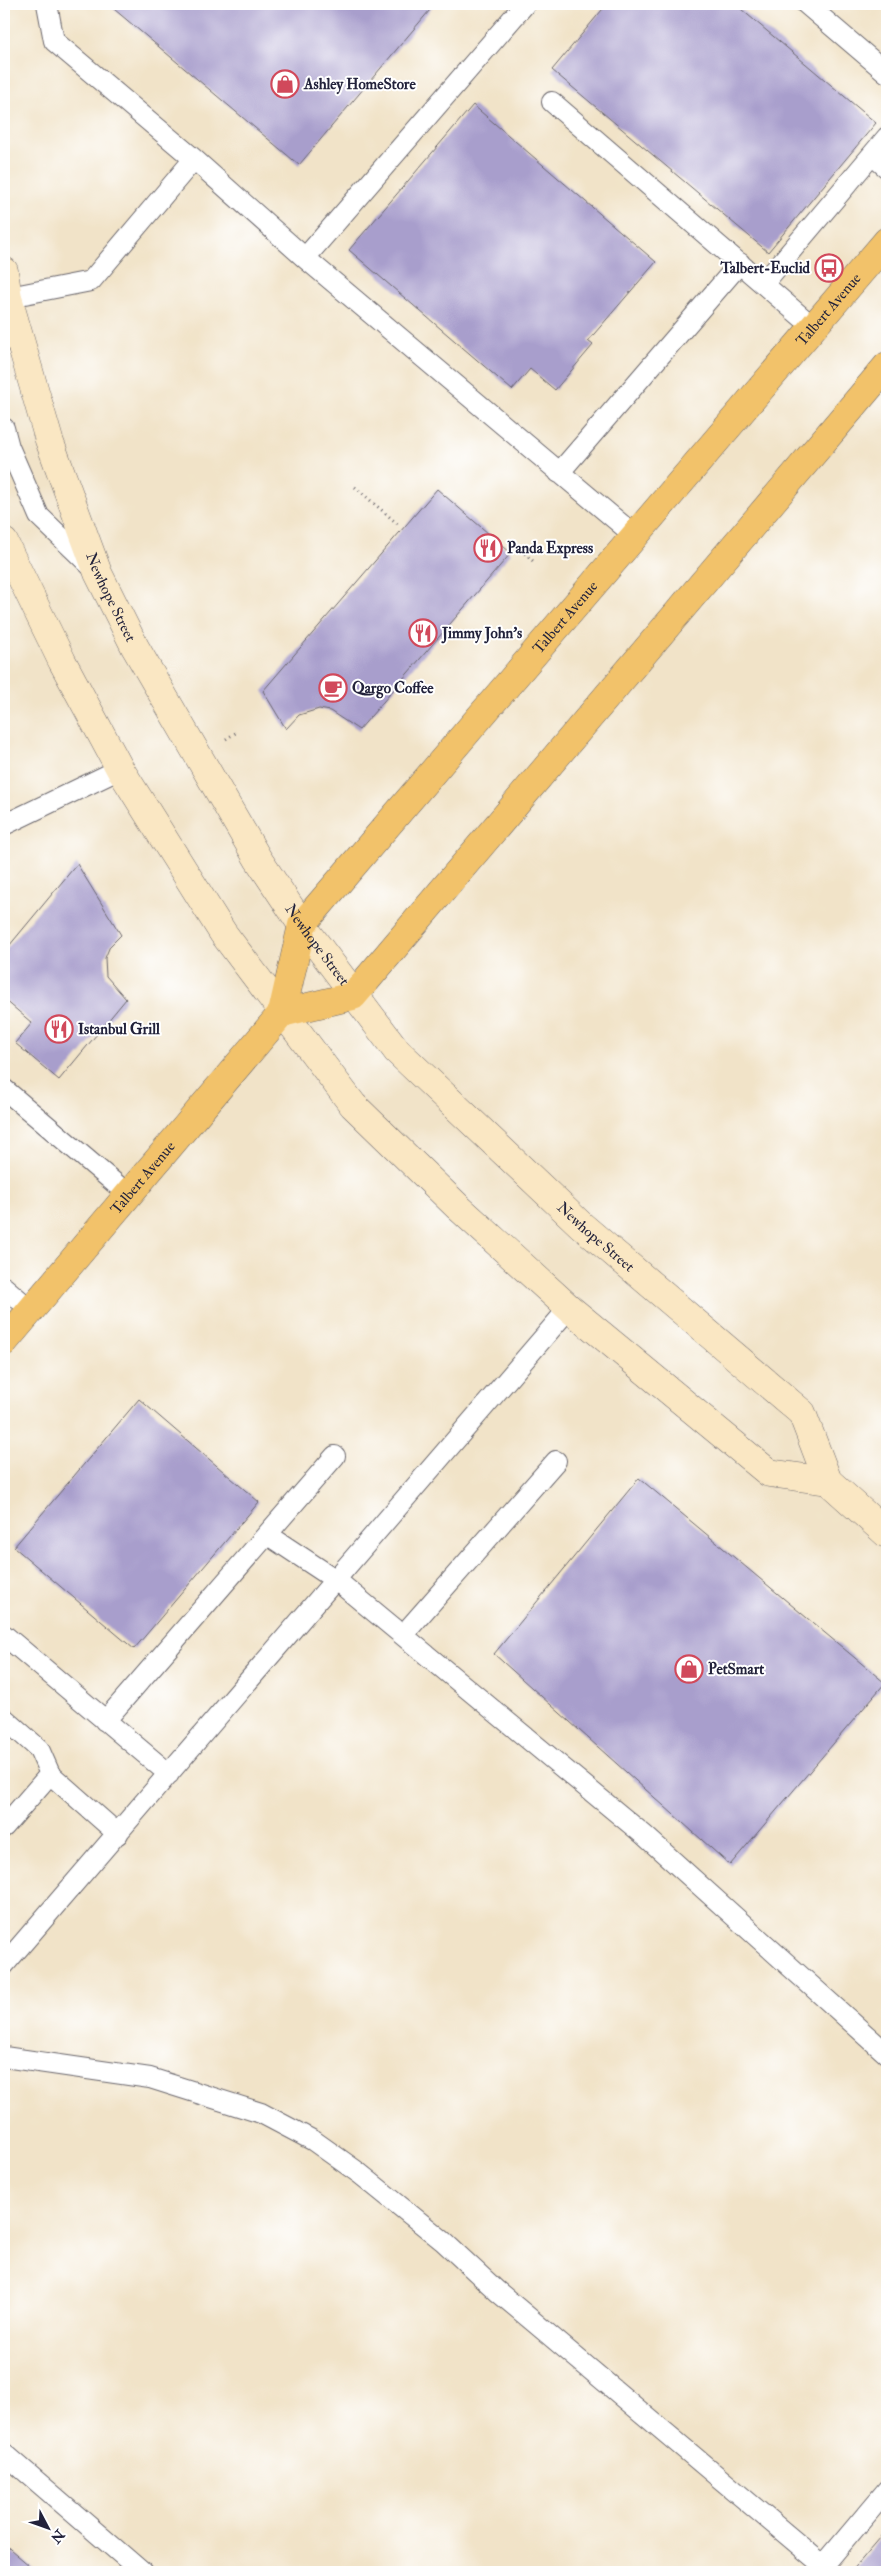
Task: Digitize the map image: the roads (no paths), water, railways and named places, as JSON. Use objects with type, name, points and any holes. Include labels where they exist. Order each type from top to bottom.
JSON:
[{"type":"main road","name":"Talbert Avenue","points":[[4,1342],[130,1196],[282,1013],[302,925],[812,326],[887,241]]},
{"type":"main road","points":[[282,1013],[354,996],[887,366]]},
{"type":"street","name":"Newhope Street","points":[[4,271],[6,298],[49,440],[98,573],[135,647],[258,859],[302,925],[397,1051],[574,1218],[802,1413],[828,1481],[887,1534]]},
{"type":"street","points":[[4,542],[57,652],[120,769],[214,919],[352,1105],[458,1207],[569,1308],[769,1473],[828,1481]]},
{"type":"lane","points":[[47,4],[54,41],[194,159],[304,258],[634,535]]},
{"type":"lane","points":[[304,258],[525,4]]},
{"type":"lane","points":[[806,4],[887,73]]},
{"type":"lane","points":[[552,102],[812,326]]},
{"type":"lane","points":[[764,283],[880,161],[887,137]]},
{"type":"lane","points":[[6,298],[91,281],[194,159]]},
{"type":"lane","points":[[559,473],[740,263]]},
{"type":"lane","points":[[4,428],[39,516],[98,573]]},
{"type":"lane","points":[[4,823],[120,769]]},
{"type":"lane","points":[[4,1089],[130,1196]]},
{"type":"lane","points":[[4,1288],[31,1310]]},
{"type":"lane","points":[[4,1965],[569,1308]]},
{"type":"lane","points":[[105,1720],[335,1456]]},
{"type":"lane","points":[[403,1635],[556,1460]]},
{"type":"lane","points":[[268,1534],[336,1580],[651,1842],[887,2054]]},
{"type":"lane","points":[[4,1635],[169,1774]]},
{"type":"lane","points":[[4,1718],[39,1748],[50,1774],[118,1834]]},
{"type":"lane","points":[[4,1827],[50,1774]]},
{"type":"lane","points":[[4,2057],[150,2078],[261,2113],[314,2141],[359,2173],[443,2241],[497,2291],[821,2569],[887,2490]]},
{"type":"lane","points":[[4,2453],[142,2572]]},
{"type":"place","name":"Ashley HomeStore","points":[[285,84]]},
{"type":"place","name":"Talbert-Euclid","points":[[829,268]]},
{"type":"place","name":"Panda Express","points":[[488,548]]},
{"type":"place","name":"Jimmy John's","points":[[423,633]]},
{"type":"place","name":"Qargo Coffee","points":[[333,688]]},
{"type":"place","name":"Istanbul Grill","points":[[59,1029]]},
{"type":"place","name":"PetSmart","points":[[689,1669]]}]
